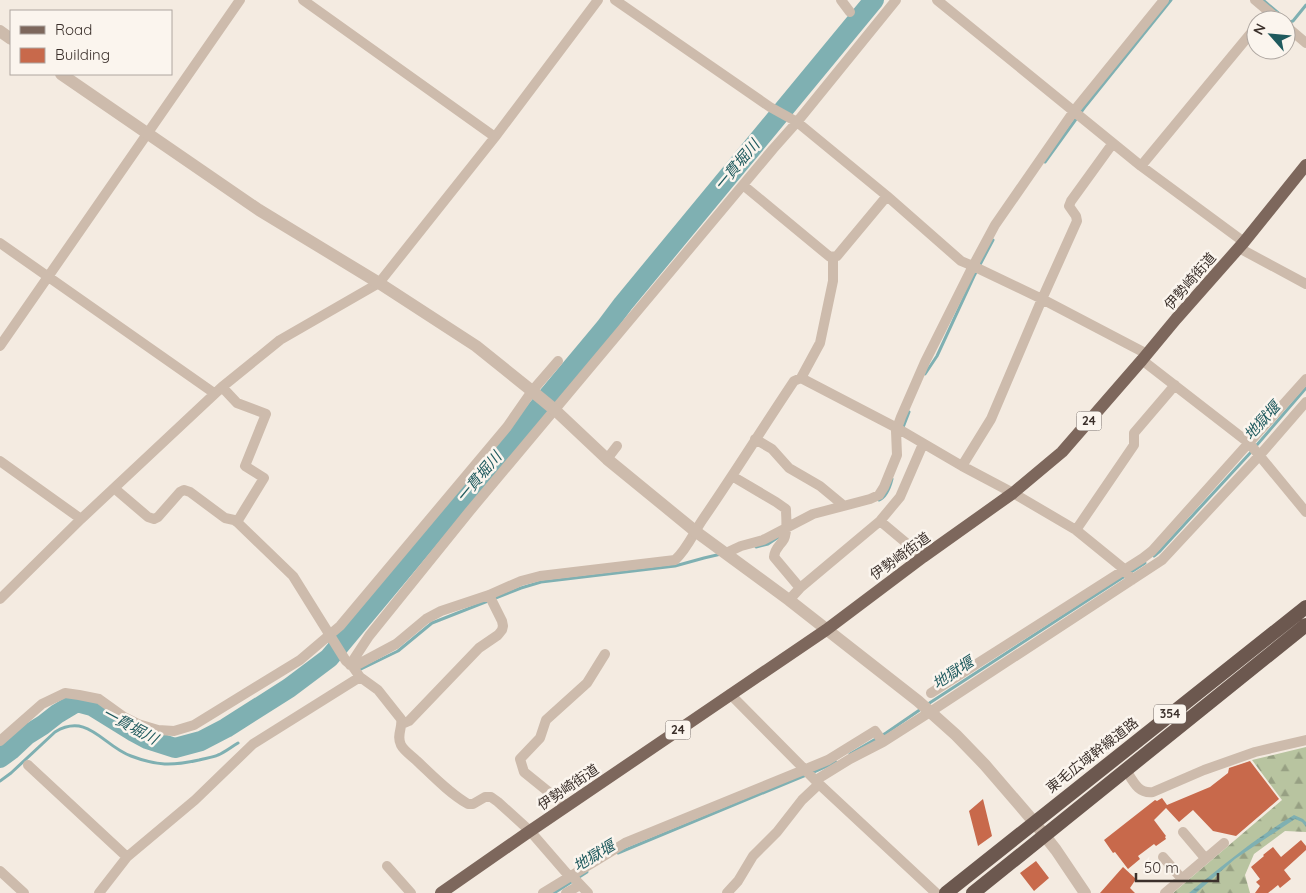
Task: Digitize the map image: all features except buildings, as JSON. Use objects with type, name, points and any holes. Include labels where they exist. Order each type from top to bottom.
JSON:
[{"type":"highway","name":"東毛広域幹線道路","points":[[946,893],[1306,607]]},
{"type":"highway","name":"354","points":[[973,893],[1306,626]]},
{"type":"main road","name":"伊勢崎街道","points":[[441,893],[826,630],[923,557],[1013,493],[1062,452],[1241,245],[1306,165]]},
{"type":"street","points":[[0,346],[240,0]]},
{"type":"street","points":[[303,0],[495,137]]},
{"type":"street","points":[[0,599],[81,518],[218,390],[280,340],[379,283],[495,137],[598,0]]},
{"type":"street","points":[[616,0],[773,108],[795,121],[887,196],[961,261],[1042,299],[1145,357],[1175,385],[1249,444],[1306,512]]},
{"type":"street","points":[[841,0],[850,12]]},
{"type":"street","points":[[350,664],[369,636],[469,512],[896,0]]},
{"type":"street","points":[[938,0],[1241,245],[1306,284]]},
{"type":"street","points":[[726,553],[741,546],[763,540],[813,514],[879,495],[897,455],[896,428],[925,362],[995,225],[1074,111],[1164,0]]},
{"type":"street","points":[[1296,34],[1306,43]]},
{"type":"street","points":[[1141,166],[1246,39]]},
{"type":"street","points":[[62,75],[259,210],[379,283],[476,346],[554,409],[607,459],[695,531],[789,600],[918,701],[956,735],[985,765],[1045,835],[1084,893]]},
{"type":"street","points":[[962,466],[991,419],[1076,221],[1076,216],[1069,206],[1071,201],[1113,143]]},
{"type":"street","points":[[743,185],[830,257],[837,256],[887,196]]},
{"type":"street","points":[[0,242],[237,403],[266,414],[245,466],[264,478],[237,522]]},
{"type":"street","points":[[350,664],[396,644],[426,620],[441,611],[521,581],[540,576],[676,560],[794,381],[801,378],[820,343],[833,281],[833,256]]},
{"type":"street","points":[[0,741],[42,704],[65,693],[99,699],[124,717],[138,724],[158,730],[174,731],[194,724],[300,660],[332,638],[507,427],[558,361]]},
{"type":"street","points":[[801,378],[896,428],[1076,530],[1124,569],[1132,580]]},
{"type":"street","points":[[931,693],[1143,558],[1159,544],[1306,379]]},
{"type":"street","points":[[1076,530],[1134,446],[1134,433],[1175,385]]},
{"type":"street","points":[[727,893],[738,881],[753,856],[777,832],[818,782],[850,759],[883,742],[1162,560],[1259,456],[1306,402]]},
{"type":"street","points":[[755,439],[772,449],[789,468],[820,486],[844,505]]},
{"type":"street","points":[[789,600],[800,588],[880,521],[900,497],[923,444]]},
{"type":"street","points":[[607,459],[617,446]]},
{"type":"street","points":[[0,461],[81,518]]},
{"type":"street","points":[[732,476],[786,509],[787,527],[784,538],[775,550],[774,557],[800,588]]},
{"type":"street","points":[[114,488],[148,517],[154,519],[184,490],[190,492],[225,518],[237,522],[293,576],[350,664],[360,677],[378,690],[401,719],[402,724],[399,738],[400,744],[404,749],[468,804],[473,804],[485,797],[491,797],[498,802],[530,831],[570,876],[588,893]]},
{"type":"street","points":[[880,521],[923,557]]},
{"type":"street","points":[[402,724],[409,721],[478,648],[498,636],[503,626],[489,594]]},
{"type":"street","points":[[566,806],[524,772],[520,759],[540,738],[546,720],[587,683],[605,654]]},
{"type":"street","points":[[99,893],[127,856],[195,800],[253,744],[360,677]]},
{"type":"street","points":[[730,694],[818,782],[936,893]]},
{"type":"street","points":[[543,893],[625,843],[828,760],[875,731],[883,742]]},
{"type":"street","points":[[1126,770],[1139,789],[1147,793],[1246,755],[1306,740]]},
{"type":"street","points":[[28,765],[127,856]]},
{"type":"street","points":[[1182,832],[1205,858]]},
{"type":"street","points":[[1165,893],[1224,843]]},
{"type":"street","points":[[1162,858],[1182,878]]},
{"type":"street","points":[[387,866],[411,893]]},
{"type":"street","points":[[0,871],[24,893]]},
{"type":"street","points":[[566,893],[580,885]]},
{"type":"green space","points":[[1306,747],[1306,832],[1285,831],[1254,854],[1245,875],[1250,893],[1173,893],[1282,800],[1252,760]]},
{"type":"water","points":[[1294,815],[1306,822],[1306,827],[1302,822],[1295,819],[1235,859],[1196,893],[1189,893],[1253,842]]},
{"type":"waterway","name":"一貫堀川","points":[[0,758],[27,735],[77,702],[92,706],[147,739],[175,748],[201,741],[226,728],[289,688],[329,658],[605,328],[874,0]]},
{"type":"waterway","points":[[1045,162],[1084,108],[1171,0]]},
{"type":"waterway","points":[[1263,0],[1289,22],[1293,21],[1306,5]]},
{"type":"waterway","points":[[925,374],[937,356],[993,240]]},
{"type":"waterway","name":"地獄堰","points":[[1256,446],[1306,388]]},
{"type":"waterway","points":[[902,430],[909,412]]},
{"type":"waterway","name":"地獄堰","points":[[1154,556],[1252,451]]},
{"type":"waterway","points":[[879,500],[886,494],[892,479]]},
{"type":"waterway","points":[[756,547],[768,544],[780,536]]},
{"type":"waterway","points":[[361,669],[398,651],[432,623],[521,588],[541,582],[675,566],[721,554]]},
{"type":"waterway","name":"地獄堰","points":[[928,704],[1145,563]]},
{"type":"waterway","name":"地獄堰","points":[[850,754],[886,733],[921,709]]},
{"type":"waterway","points":[[0,781],[55,732],[67,727],[77,726],[86,728],[131,756],[149,762],[165,764],[213,757],[238,743]]},
{"type":"waterway","name":"地獄堰","points":[[812,773],[836,762]]},
{"type":"waterway","name":"地獄堰","points":[[618,853],[806,775]]},
{"type":"waterway","name":"地獄堰","points":[[554,893],[587,872]]}]
